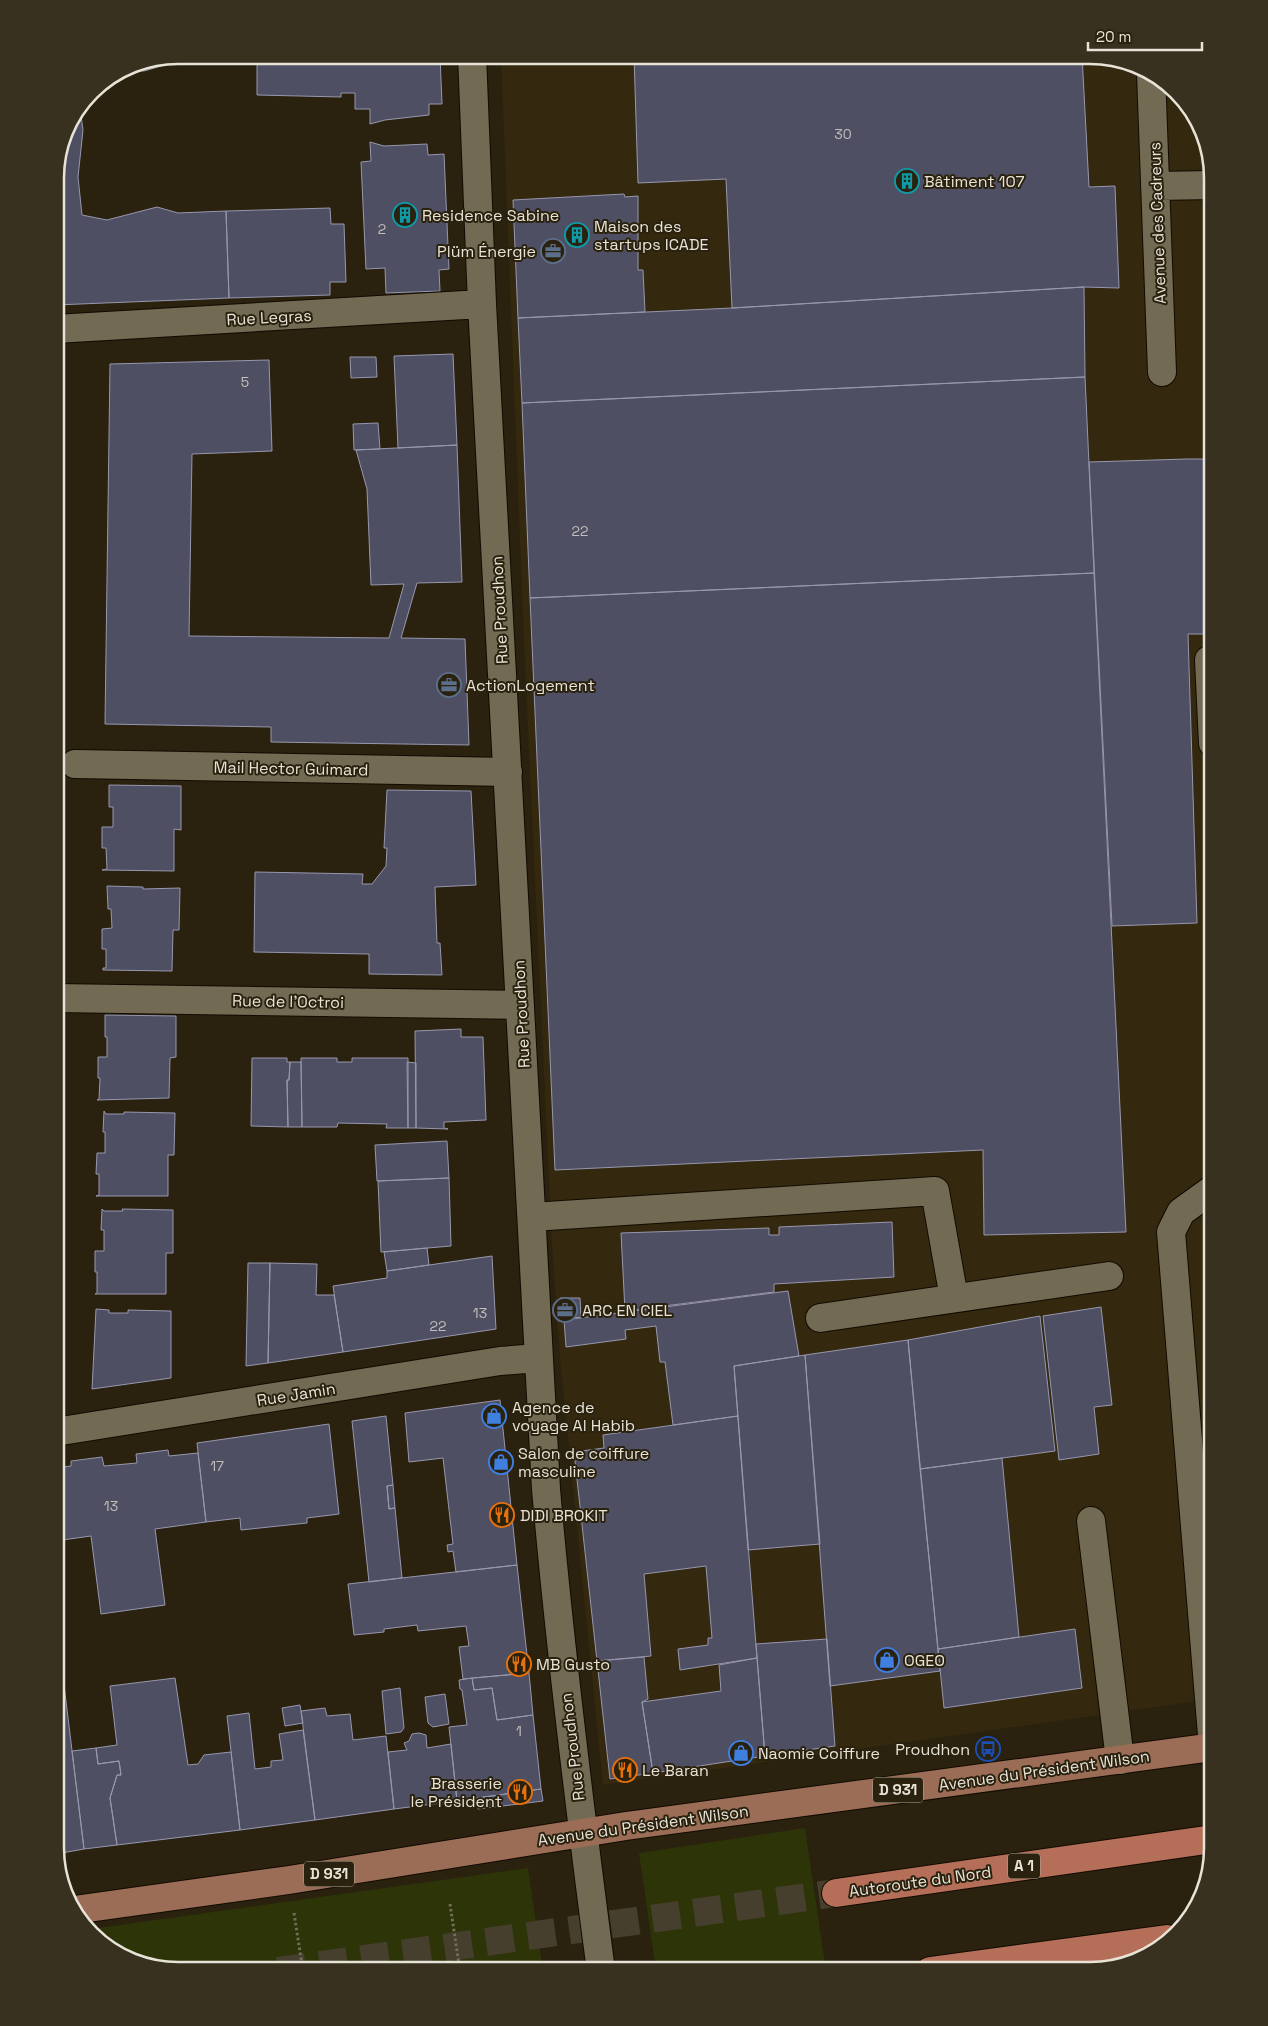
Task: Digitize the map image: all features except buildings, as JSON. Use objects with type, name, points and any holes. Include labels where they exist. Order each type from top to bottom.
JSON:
[{"type":"highway","name":"Autoroute du Nord","points":[[836,1893],[1204,1840]]},
{"type":"highway","points":[[997,1962],[1157,1940]]},
{"type":"main road","name":"Avenue du Président Wilson","points":[[81,1909],[289,1880],[583,1833],[1204,1748]]},
{"type":"street","name":"Rue Proudhon","points":[[472,64],[482,304],[546,1490],[556,1603],[600,1962]]},
{"type":"street","name":"Avenue des Cadreurs","points":[[1151,82],[1162,372]]},
{"type":"street","points":[[1155,186],[1204,185]]},
{"type":"street","name":"Rue Legras","points":[[64,328],[482,304]]},
{"type":"street","name":"Mail Hector Guimard","points":[[75,764],[508,772]]},
{"type":"street","name":"Rue de l'Octroi","points":[[64,998],[520,1005]]},
{"type":"street","points":[[532,1217],[935,1191],[954,1298]]},
{"type":"street","points":[[1204,1195],[1181,1212],[1171,1232],[1204,1637]]},
{"type":"street","points":[[820,1318],[1109,1276]]},
{"type":"street","name":"Rue Jamin","points":[[64,1431],[500,1361],[538,1358]]},
{"type":"street","points":[[1091,1521],[1120,1760]]},
{"type":"path","points":[[289,1880],[301,1962]]},
{"type":"path","points":[[450,1904],[459,1962]]},
{"type":"shaded area","points":[[501,64],[1098,64],[1127,70],[1154,83],[1185,114],[1198,141],[1204,170],[1204,1700],[603,1785],[560,1358],[552,1243],[524,641]]},
{"type":"green space","points":[[805,1828],[825,1962],[655,1962],[639,1853]]},
{"type":"green space","points":[[528,1868],[542,1962],[170,1962],[141,1956],[127,1950],[114,1943],[97,1928]]},
{"type":"tunnel","points":[[342,1962],[836,1893]]},
{"type":"place","name":"Bâtiment 107","points":[[907,181]]},
{"type":"place","name":"Residence Sabine","points":[[405,215]]},
{"type":"place","name":"Maison des startups ICADE","points":[[577,235]]},
{"type":"place","name":"Plüm Énergie","points":[[553,251]]},
{"type":"place","name":"ActionLogement","points":[[449,685]]},
{"type":"place","name":"ARC EN CIEL","points":[[565,1310]]},
{"type":"place","name":"Agence de voyage Al Habib","points":[[494,1416]]},
{"type":"place","name":"Salon de coiffure masculine","points":[[501,1462]]},
{"type":"place","name":"DIDI BROKIT","points":[[502,1515]]},
{"type":"place","name":"OGEO","points":[[887,1660]]},
{"type":"place","name":"MB Gusto","points":[[519,1664]]},
{"type":"place","name":"Proudhon","points":[[988,1749]]},
{"type":"place","name":"Naomie Coiffure","points":[[741,1753]]},
{"type":"place","name":"Le Baran","points":[[625,1770]]},
{"type":"place","name":"Brasserie le Président","points":[[520,1792]]}]
